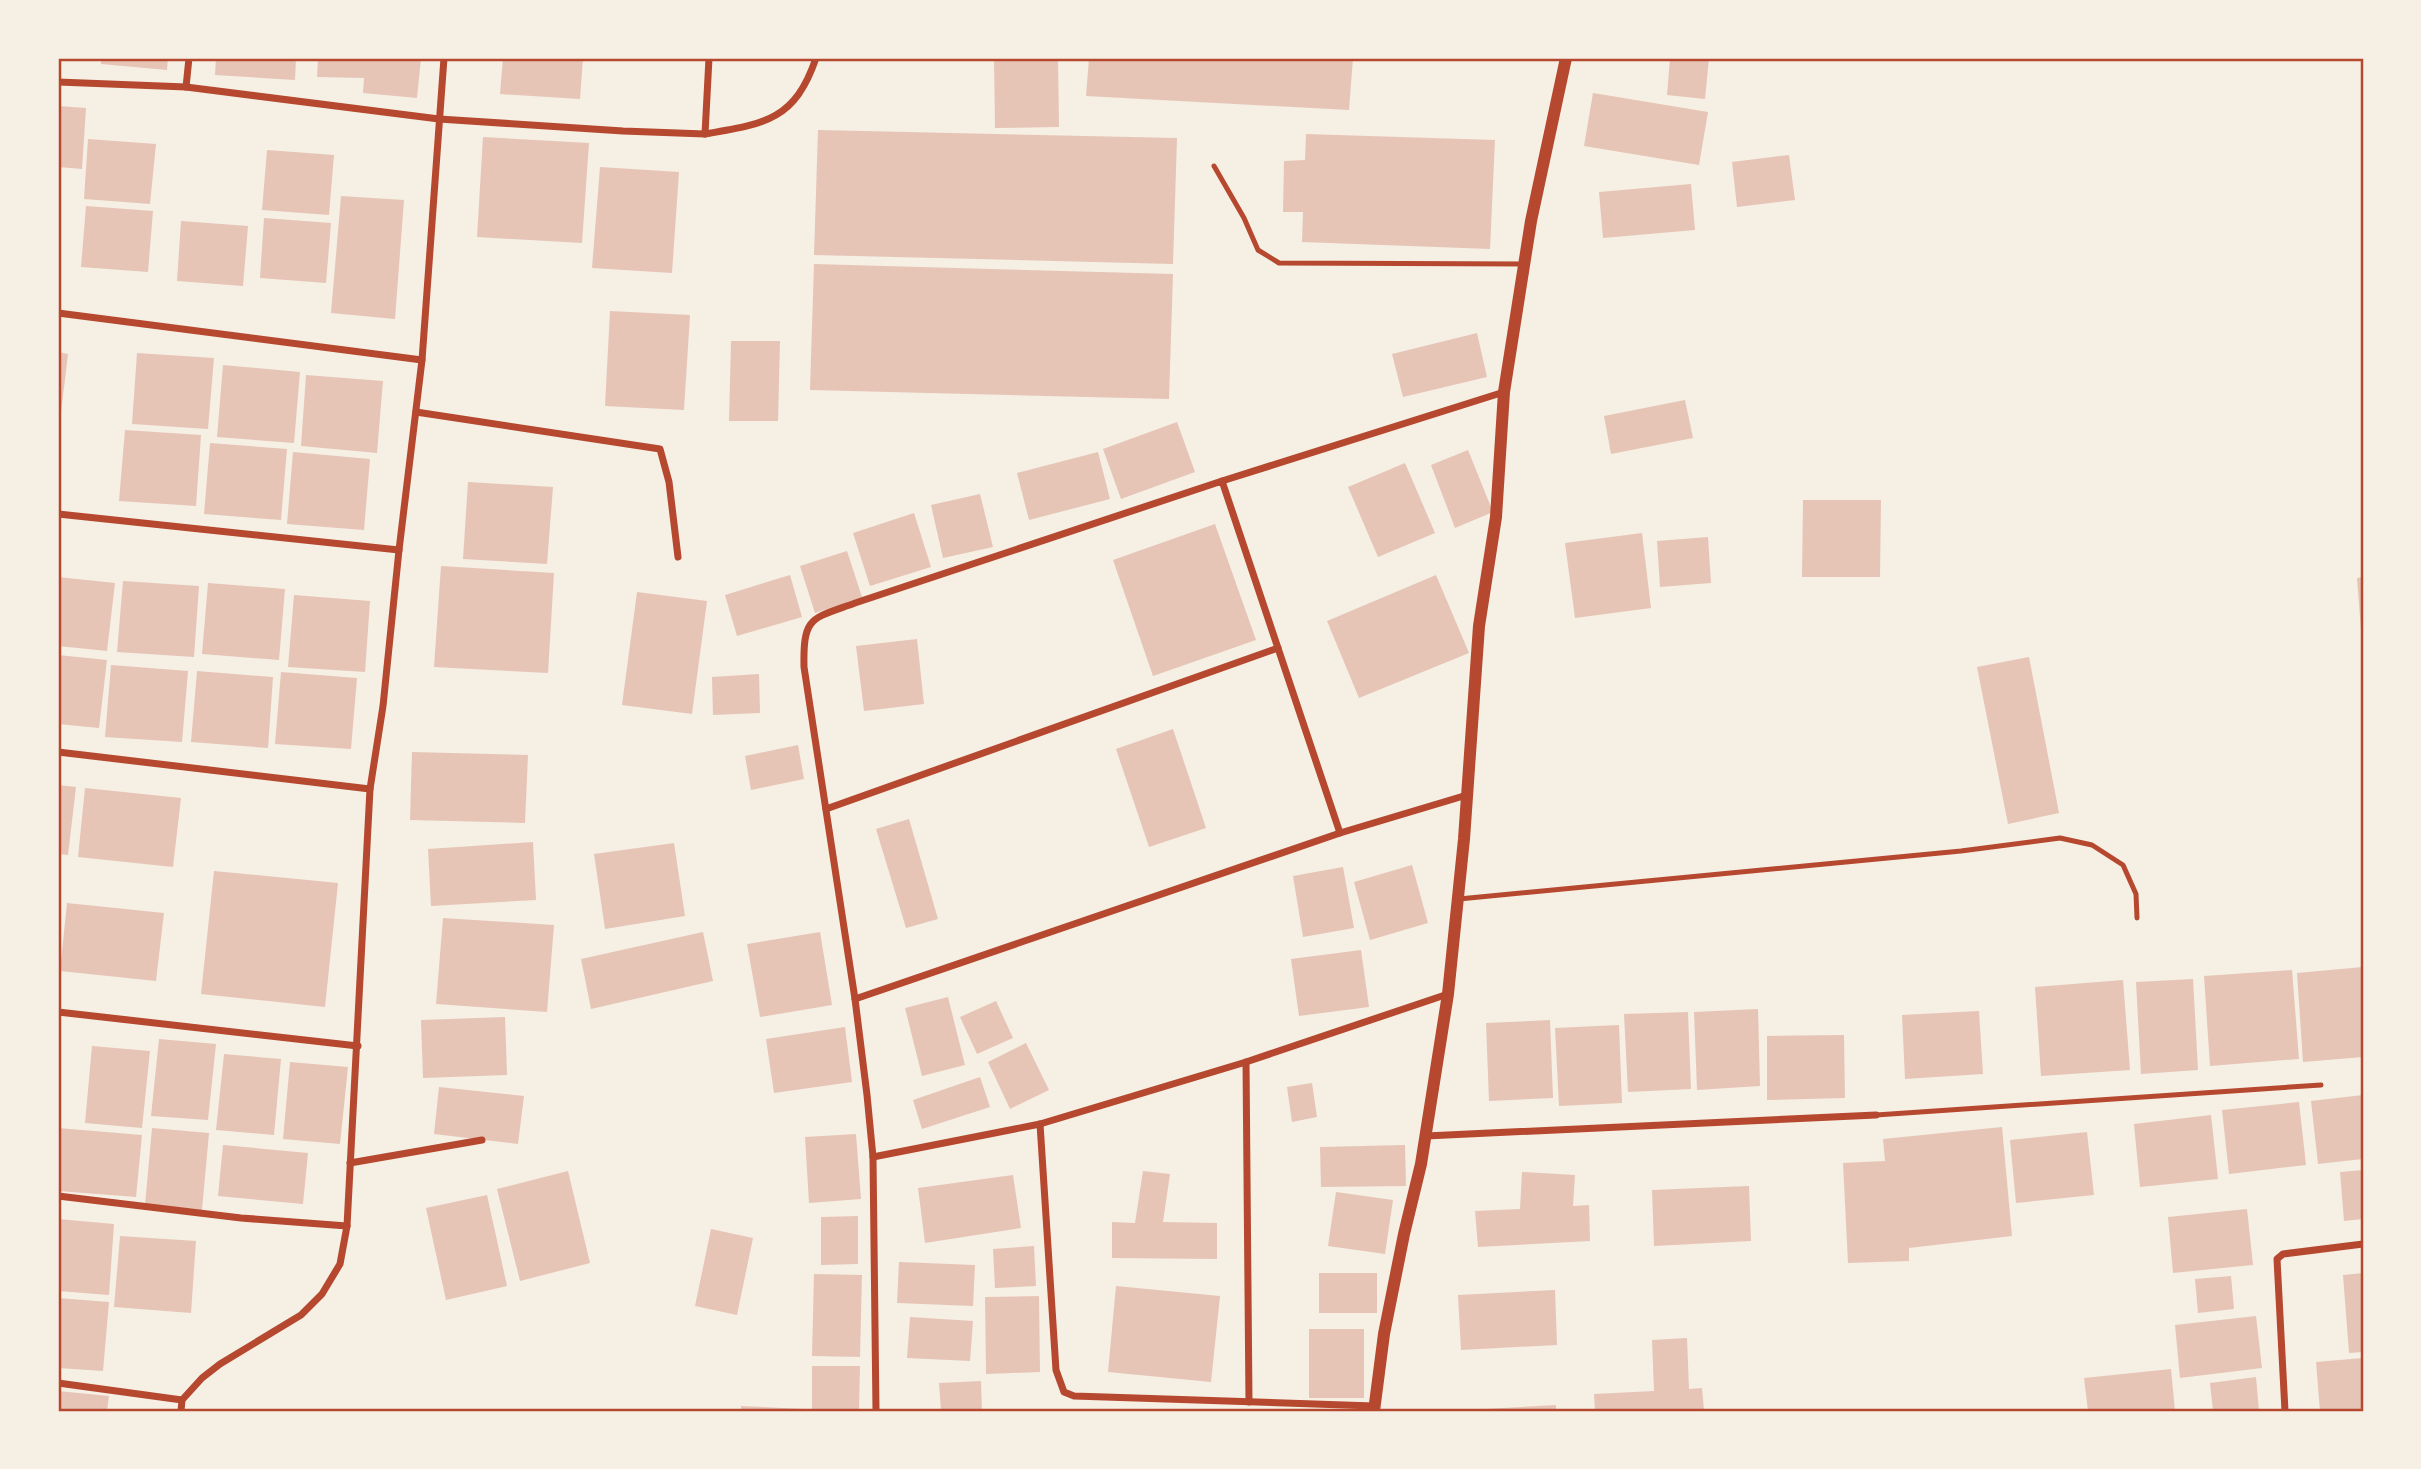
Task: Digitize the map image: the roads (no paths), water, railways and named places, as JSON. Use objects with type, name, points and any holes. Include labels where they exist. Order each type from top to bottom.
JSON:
[{"type":"street","points":[[186,87],[189,58]]},
{"type":"street","points":[[181,1411],[182,1400],[202,1378],[300,1315],[323,1294],[340,1264],[347,1226],[370,789],[383,706],[422,360],[444,58]]},
{"type":"street","points":[[705,134],[709,58]]},
{"type":"street","points":[[58,82],[186,87],[439,119],[705,134],[750,126],[778,115],[799,96],[816,58]]},
{"type":"street","points":[[1040,1124],[1056,1370],[1064,1391],[1074,1396],[1374,1408],[1384,1335],[1426,1136],[1448,994],[1459,899],[1479,626],[1496,517],[1504,392],[1533,208],[1566,58]]},
{"type":"street","points":[[58,313],[422,360]]},
{"type":"street","points":[[876,1411],[873,1157],[855,999],[804,667],[804,641],[812,621],[855,603],[1222,481],[1504,392]]},
{"type":"street","points":[[416,412],[660,449],[669,482],[678,556]]},
{"type":"street","points":[[1222,481],[1340,833]]},
{"type":"street","points":[[58,514],[399,550]]},
{"type":"street","points":[[826,810],[1278,649]]},
{"type":"street","points":[[58,752],[370,789]]},
{"type":"street","points":[[855,999],[1340,833],[1467,795]]},
{"type":"street","points":[[873,1157],[1040,1124],[1246,1062],[1448,994]]},
{"type":"street","points":[[58,1012],[358,1046]]},
{"type":"street","points":[[1246,1062],[1249,1402]]},
{"type":"street","points":[[1426,1136],[1876,1115]]},
{"type":"street","points":[[350,1163],[482,1140]]},
{"type":"street","points":[[58,1196],[241,1218],[347,1226]]},
{"type":"street","points":[[2285,1411],[2277,1259],[2283,1254],[2363,1244]]},
{"type":"street","points":[[58,1383],[182,1400]]},
{"type":"lane","points":[[1214,166],[1244,218],[1258,250],[1279,262],[1525,264]]},
{"type":"lane","points":[[1459,899],[1961,851],[2060,838],[2092,845],[2123,866],[2136,894],[2137,918]]},
{"type":"lane","points":[[1876,1115],[2321,1085]]}]
